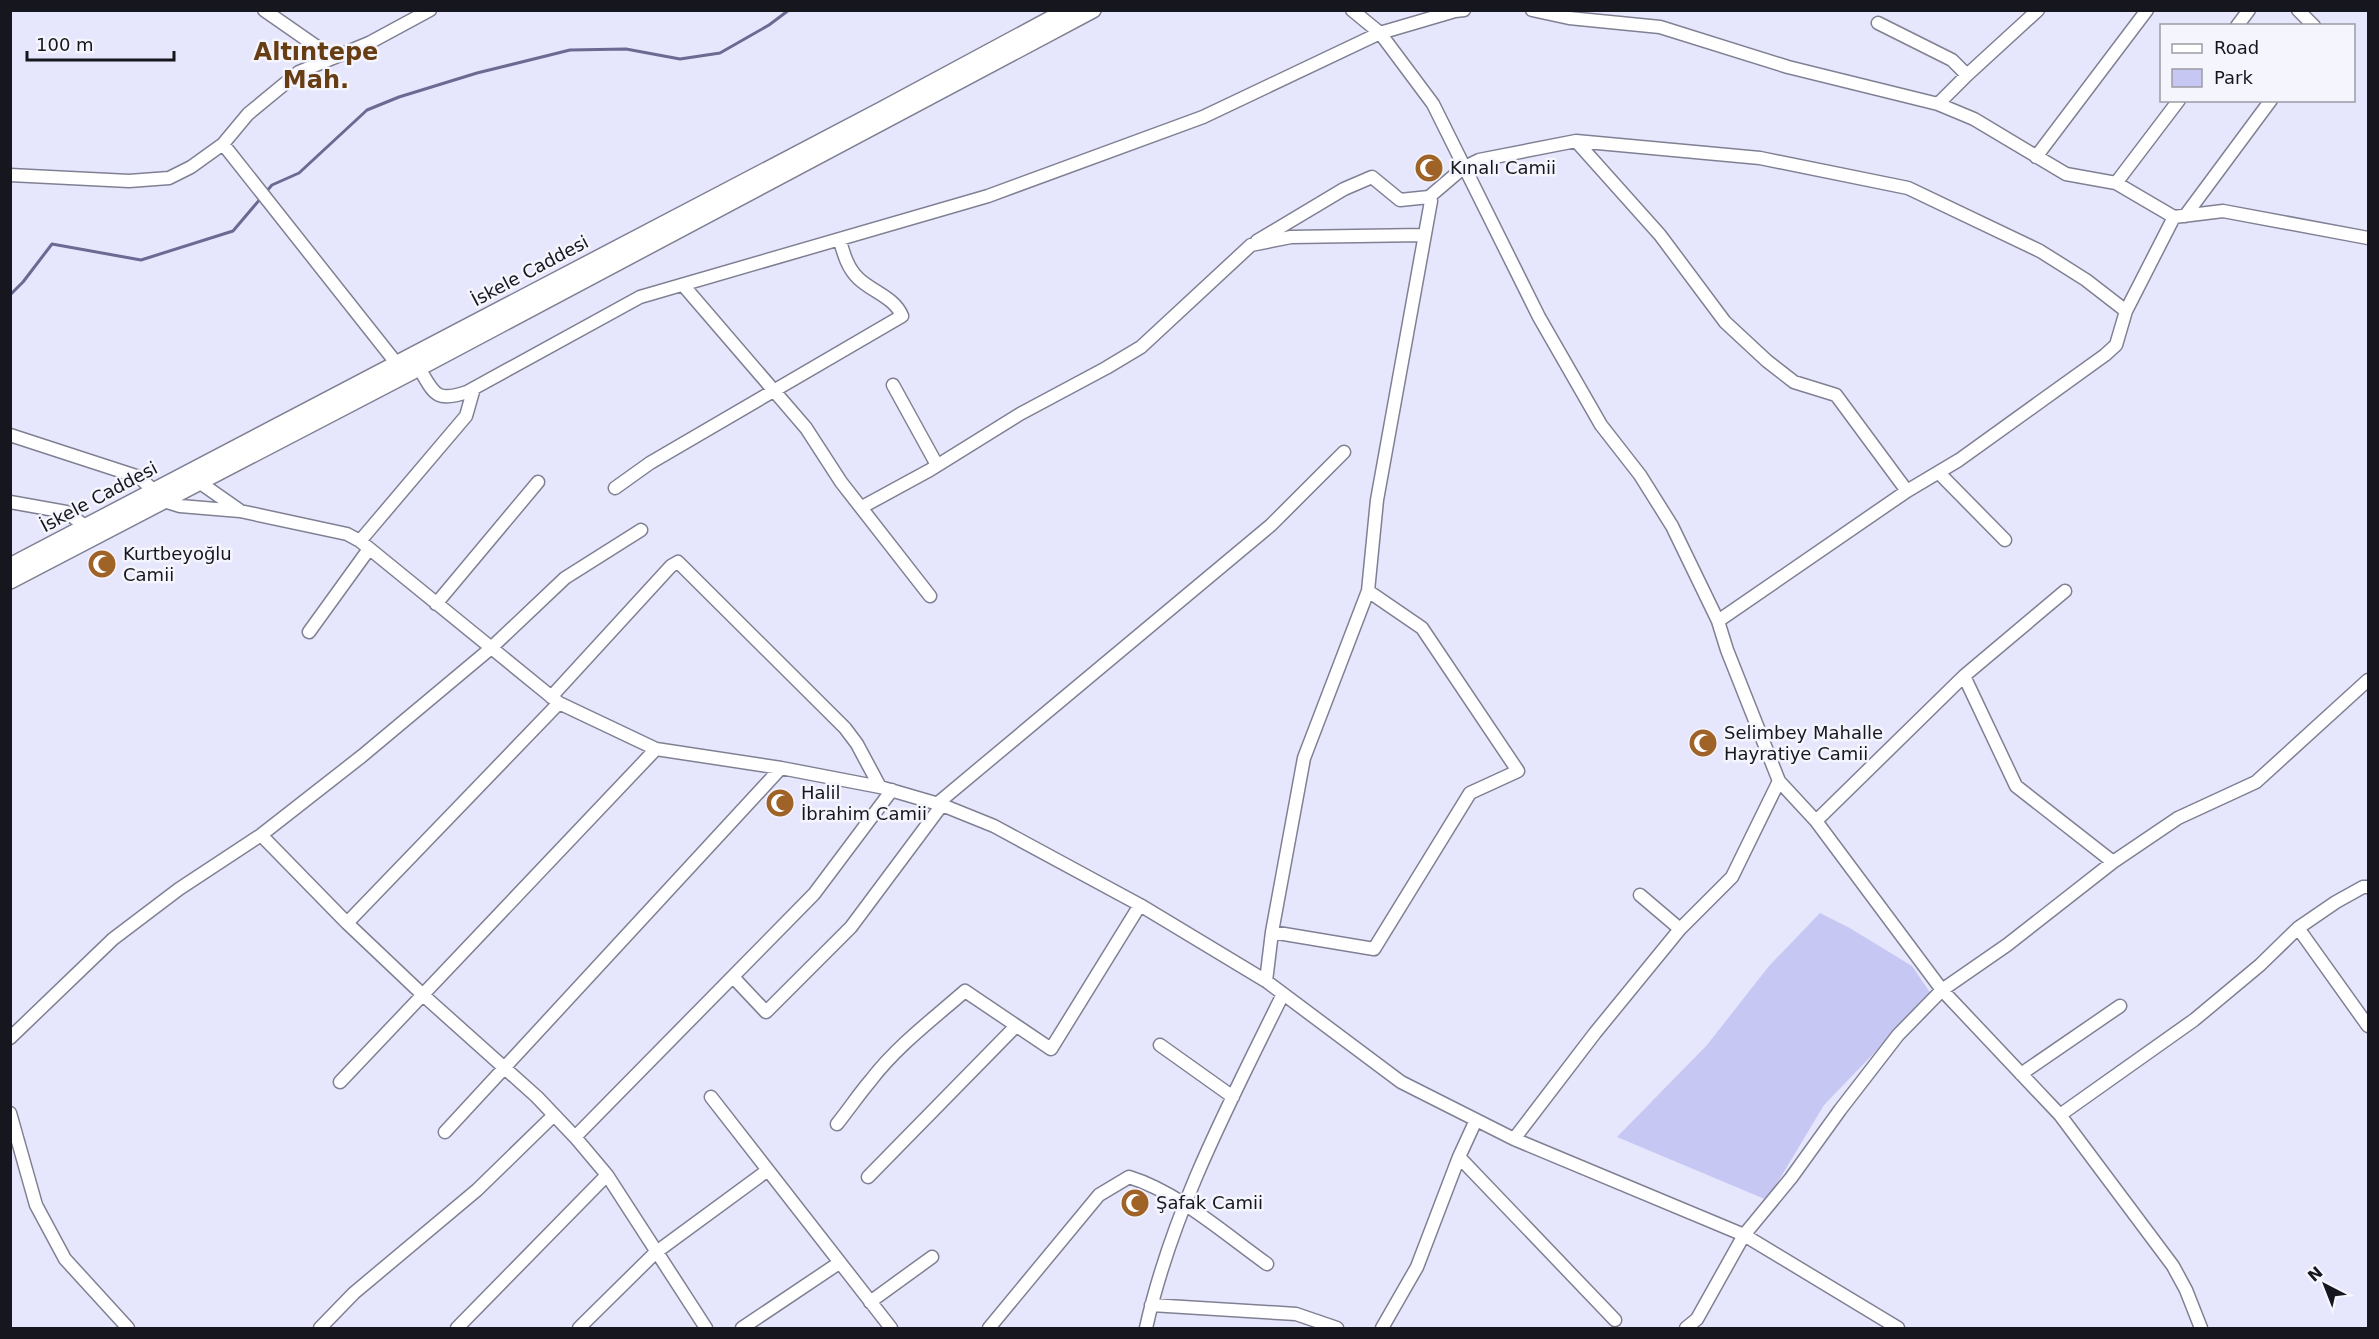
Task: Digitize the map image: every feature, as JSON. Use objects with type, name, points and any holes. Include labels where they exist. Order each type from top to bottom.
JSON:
[{"type":"main road","name":"İskele Caddesi","points":[[10,566],[85,526],[159,496],[407,369],[1067,10]]},
{"type":"main road","points":[[10,581],[159,496],[199,482],[407,369],[1087,12]]},
{"type":"street","points":[[264,10],[333,58]]},
{"type":"street","points":[[10,175],[129,181],[169,178],[191,167],[223,144],[248,114],[299,72],[369,43],[430,10]]},
{"type":"street","points":[[1352,10],[1380,33],[1433,104],[1539,317],[1601,425],[1640,475],[1672,526],[1718,621],[1727,650],[1779,781],[1816,822],[1942,990],[2061,1115],[2173,1266],[2186,1290],[2201,1329]]},
{"type":"street","points":[[223,144],[407,369],[434,393],[443,397],[455,396],[474,388],[640,297],[840,241],[988,196],[1203,117],[1380,33],[1464,10]]},
{"type":"street","points":[[1532,10],[1569,18],[1660,27],[1788,67],[1938,104],[1974,119],[2066,174],[2116,183],[2179,217],[2223,211],[2368,238]]},
{"type":"street","points":[[1569,18],[1584,10]]},
{"type":"street","points":[[1938,104],[1966,75],[2038,10]]},
{"type":"street","points":[[2036,157],[2147,10]]},
{"type":"street","points":[[2238,24],[2249,10]]},
{"type":"street","points":[[2298,10],[2312,24]]},
{"type":"street","points":[[1878,22],[1952,60],[1966,75]]},
{"type":"street","points":[[2116,183],[2177,102]]},
{"type":"street","points":[[1718,621],[1907,491],[1939,473],[2116,345],[2126,310],[2179,217],[2269,102]]},
{"type":"street","points":[[1576,141],[1660,235],[1725,322],[1767,361],[1794,382],[1836,395],[1907,491]]},
{"type":"street","points":[[862,507],[937,465],[1020,414],[1141,347],[1251,245],[1344,189],[1372,177],[1400,200],[1429,197],[1463,168],[1479,160],[1576,141],[1760,158],[1908,188],[2040,251],[2085,279],[2126,310]]},
{"type":"street","points":[[1266,981],[1272,932],[1304,758],[1368,591],[1377,500],[1423,235],[1431,201],[1429,197]]},
{"type":"street","points":[[1251,245],[1292,237],[1423,235]]},
{"type":"street","points":[[615,488],[650,463],[902,316],[899,307],[859,280],[850,269],[840,241]]},
{"type":"street","points":[[683,285],[806,428],[841,482],[930,596]]},
{"type":"street","points":[[893,385],[937,465]]},
{"type":"street","points":[[309,632],[364,545],[466,416],[474,388]]},
{"type":"street","points":[[10,435],[139,477],[159,496],[180,506],[240,511],[347,534],[364,545],[555,700],[656,749],[781,768],[886,788],[940,804],[994,826],[1140,905],[1266,981],[1401,1082],[1514,1139],[1744,1235],[1898,1329]]},
{"type":"street","points":[[733,977],[766,1012],[851,927],[940,804],[1271,525],[1344,453]]},
{"type":"street","points":[[1939,473],[2005,540]]},
{"type":"street","points":[[199,482],[240,511]]},
{"type":"street","points":[[436,604],[538,482]]},
{"type":"street","points":[[10,502],[66,512],[85,526]]},
{"type":"street","points":[[10,1038],[113,939],[179,889],[261,835],[362,756],[490,649],[565,578],[641,530]]},
{"type":"street","points":[[347,923],[555,700],[671,566],[678,562],[845,728],[886,788]]},
{"type":"street","points":[[1272,932],[1374,949],[1470,793],[1518,771],[1422,628],[1368,591]]},
{"type":"street","points":[[1816,822],[1964,675],[2065,591]]},
{"type":"street","points":[[1964,675],[2016,786],[2113,862]]},
{"type":"street","points":[[1686,1329],[1697,1319],[1744,1235],[1791,1178],[1898,1035],[1942,990],[2007,945],[2113,862],[2178,818],[2256,782],[2368,680]]},
{"type":"street","points":[[340,1082],[656,749]]},
{"type":"street","points":[[445,1132],[781,768]]},
{"type":"street","points":[[1514,1139],[1595,1033],[1680,929],[1732,877],[1779,781]]},
{"type":"street","points":[[575,1137],[814,894],[886,788]]},
{"type":"street","points":[[261,835],[347,923],[537,1097],[575,1137],[607,1175],[655,1253],[706,1329]]},
{"type":"street","points":[[2061,1115],[2194,1020],[2260,965],[2298,928],[2336,902],[2363,887],[2368,887]]},
{"type":"street","points":[[1640,895],[1680,929]]},
{"type":"street","points":[[837,1124],[871,1080],[898,1051],[965,991],[1051,1049],[1140,905]]},
{"type":"street","points":[[2298,928],[2368,1026]]},
{"type":"street","points":[[1146,1329],[1151,1305],[1184,1205],[1283,994]]},
{"type":"street","points":[[2021,1074],[2120,1006]]},
{"type":"street","points":[[868,1177],[1016,1026]]},
{"type":"street","points":[[1160,1045],[1233,1097]]},
{"type":"street","points":[[711,1097],[891,1329]]},
{"type":"street","points":[[10,1113],[36,1205],[65,1259],[128,1329]]},
{"type":"street","points":[[320,1329],[354,1293],[477,1190],[554,1115]]},
{"type":"street","points":[[1382,1329],[1417,1267],[1476,1120]]},
{"type":"street","points":[[1460,1157],[1616,1320]]},
{"type":"street","points":[[579,1329],[655,1253],[768,1170]]},
{"type":"street","points":[[458,1329],[607,1175]]},
{"type":"street","points":[[989,1329],[1099,1195],[1129,1178],[1147,1183],[1184,1205],[1267,1264]]},
{"type":"street","points":[[870,1302],[932,1257]]},
{"type":"street","points":[[742,1329],[839,1263]]},
{"type":"street","points":[[1151,1305],[1296,1314],[1337,1329]]},
{"type":"street","points":[[683,1310],[698,1329]]},
{"type":"green space","points":[[1820,913],[1848,927],[1912,966],[1931,994],[1824,1105],[1767,1200],[1617,1137],[1707,1045],[1769,966]]},
{"type":"waterway","points":[[265,193],[272,185],[299,173],[367,110],[399,97],[477,73],[570,50],[626,49],[680,59],[720,53],[769,25],[789,10]]},
{"type":"waterway","points":[[10,295],[52,244],[141,260],[233,231],[261,198]]},
{"type":"place","name":"Kınalı Camii","points":[[1429,168]]},
{"type":"place","name":"Kurtbeyoğlu Camii","points":[[102,564]]},
{"type":"place","name":"Selimbey Mahalle Hayratiye Camii","points":[[1703,743]]},
{"type":"place","name":"Halil İbrahim Camii","points":[[780,803]]},
{"type":"place","name":"Şafak Camii","points":[[1135,1203]]},
{"type":"district","name":"Altıntepe Mah.","points":[[316,66]]}]
